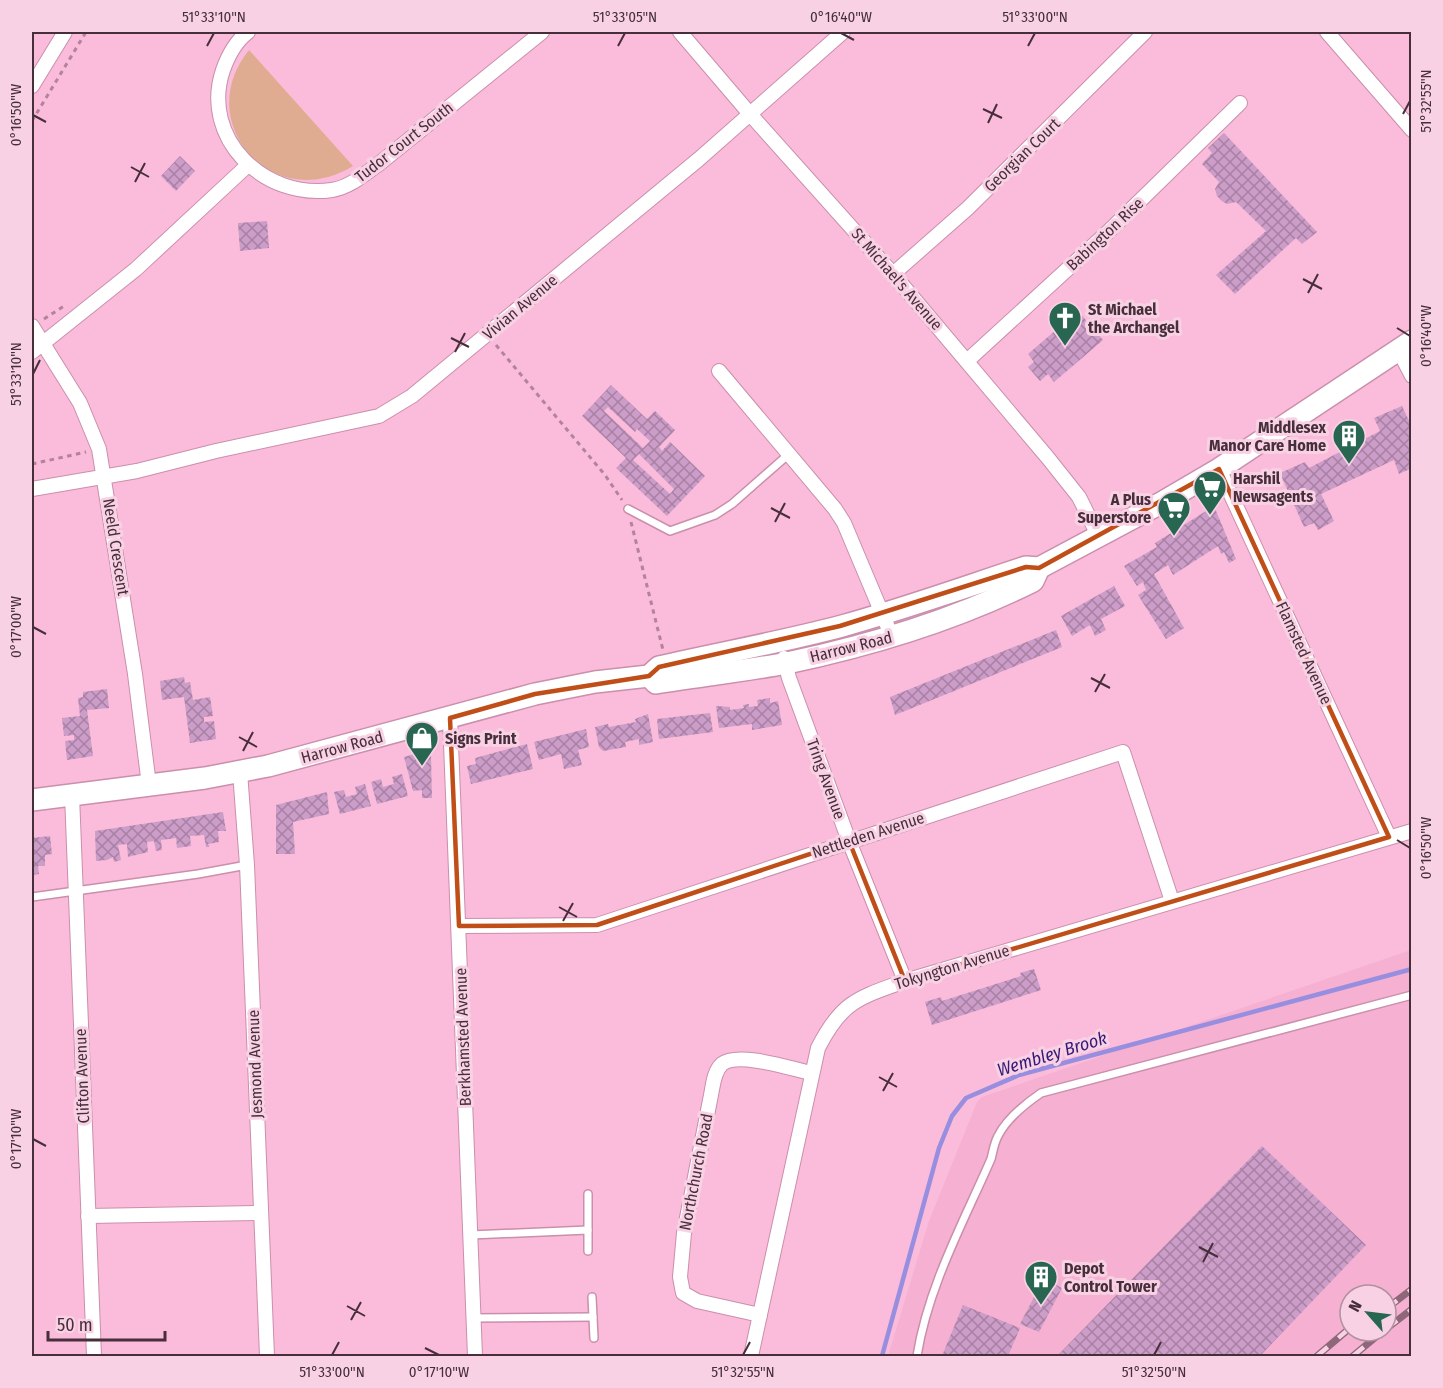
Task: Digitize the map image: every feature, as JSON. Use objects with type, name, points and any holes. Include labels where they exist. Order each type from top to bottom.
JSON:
[{"type":"main road","name":"Harrow Road","points":[[32,800],[240,772],[535,694],[595,682],[649,676],[659,667],[779,642],[883,614],[1026,567],[1039,568],[1219,469],[1405,345]]},
{"type":"main road","name":"Harrow Road","points":[[649,676],[656,683],[786,663],[892,637],[990,603],[1033,581],[1039,568]]},
{"type":"street","points":[[32,86],[65,32]]},
{"type":"street","name":"Tudor Court South","points":[[248,32],[227,58],[219,82],[217,100],[221,119],[230,142],[248,165],[270,180],[287,187],[304,190],[331,190],[344,187],[380,163],[542,32]]},
{"type":"street","name":"St Michael's Avenue","points":[[680,32],[750,114],[893,273],[1079,497],[1098,537]]},
{"type":"street","name":"Vivian Avenue","points":[[32,489],[105,477],[379,416],[412,396],[699,159],[843,32]]},
{"type":"street","name":"Georgian Court","points":[[893,273],[968,208],[1145,32]]},
{"type":"street","points":[[1327,32],[1412,130]]},
{"type":"street","name":"Babington Rise","points":[[966,361],[1108,232],[1240,103]]},
{"type":"street","points":[[32,352],[136,269],[248,165]]},
{"type":"street","name":"Neeld Crescent","points":[[32,327],[80,403],[99,449],[135,674],[149,785]]},
{"type":"street","points":[[1405,345],[1412,376]]},
{"type":"street","points":[[719,371],[835,509],[844,523],[892,637]]},
{"type":"street","name":"Flamsted Avenue","points":[[1219,469],[1389,837]]},
{"type":"street","name":"Tring Avenue","points":[[779,642],[789,678],[849,842],[905,981]]},
{"type":"street","name":"Berkhamsted Avenue","points":[[450,718],[475,1356]]},
{"type":"street","name":"Nettleden Avenue","points":[[459,926],[597,925],[1123,752],[1172,901]]},
{"type":"street","name":"Jesmond Avenue","points":[[240,772],[247,865],[267,1356]]},
{"type":"street","name":"Clifton Avenue","points":[[72,795],[94,1356]]},
{"type":"street","name":"Tokyngton Avenue","points":[[751,1356],[811,1073],[818,1048],[836,1016],[848,1006],[869,993],[905,981],[1412,831]]},
{"type":"street","name":"Northchurch Road","points":[[760,1315],[696,1301],[683,1293],[680,1277],[684,1233],[711,1095],[716,1073],[723,1064],[735,1059],[751,1060],[811,1073]]},
{"type":"street","points":[[88,1215],[260,1213]]},
{"type":"lane","points":[[628,509],[670,531],[715,515],[732,504],[789,454]]},
{"type":"lane","points":[[32,897],[247,865]]},
{"type":"lane","points":[[917,1356],[930,1300],[991,1159],[998,1136],[1014,1115],[1029,1101],[1041,1093],[1412,995]]},
{"type":"lane","points":[[588,1194],[588,1251]]},
{"type":"lane","points":[[471,1234],[588,1230]]},
{"type":"lane","points":[[592,1298],[594,1338]]},
{"type":"lane","points":[[474,1318],[593,1317]]},
{"type":"path","points":[[32,121],[86,32]]},
{"type":"path","points":[[32,327],[69,303]]},
{"type":"path","points":[[487,334],[605,475],[628,509],[667,665]]},
{"type":"path","points":[[32,464],[99,449]]},
{"type":"highlighted area","points":[[1219,469],[1389,837],[905,981],[849,841],[597,925],[459,926],[450,718],[535,694],[649,676],[659,667],[840,626],[1026,567],[1039,568]]},
{"type":"shaded area","points":[[249,50],[353,166],[323,178],[294,179],[269,170],[249,153],[235,131],[229,105],[233,77]]},
{"type":"shaded area","points":[[1411,950],[1411,1356],[888,1356],[929,1221],[977,1102],[982,1097]]},
{"type":"building","points":[[1224,133],[1317,232],[1302,244],[1296,238],[1235,294],[1216,275],[1266,231],[1236,202],[1227,204],[1217,196],[1215,189],[1219,182],[1202,164],[1212,153],[1208,148]]},
{"type":"building","points":[[180,156],[195,171],[176,191],[161,176]]},
{"type":"building","points":[[267,221],[269,248],[240,251],[238,223]]},
{"type":"building","name":"St Michael the Archangel","points":[[1078,311],[1103,340],[1054,382],[1048,374],[1040,381],[1028,367],[1034,362],[1028,354]]},
{"type":"building","points":[[611,385],[647,419],[655,411],[675,430],[659,447],[662,451],[670,442],[705,476],[667,516],[616,468],[626,458],[582,416]],"holes":[[[608,407],[635,432],[637,429],[650,441],[643,448],[604,411]],[[639,454],[674,489],[670,494],[633,460]]]},
{"type":"building","name":"Middlesex Manor Care Home","points":[[1402,406],[1412,427],[1412,468],[1399,474],[1394,460],[1321,494],[1334,521],[1318,530],[1314,523],[1304,527],[1280,473],[1305,462],[1309,468],[1380,431],[1374,418]]},
{"type":"building","points":[[1214,506],[1236,559],[1229,563],[1224,552],[1221,554],[1218,546],[1173,575],[1168,565],[1154,574],[1184,628],[1166,639],[1138,595],[1146,590],[1143,582],[1137,586],[1124,566],[1157,547],[1155,543]]},
{"type":"building","points":[[1114,586],[1125,606],[1101,619],[1106,630],[1095,636],[1090,625],[1072,636],[1061,616]]},
{"type":"building","points":[[1056,630],[1062,647],[895,715],[890,697]]},
{"type":"building","points":[[184,677],[185,683],[190,682],[193,700],[210,697],[213,716],[204,717],[204,722],[214,721],[216,739],[190,743],[184,697],[162,700],[160,681]]},
{"type":"building","points":[[107,689],[109,708],[87,710],[93,756],[67,760],[65,741],[74,740],[74,735],[64,736],[62,718],[80,716],[78,698],[83,697],[83,692]]},
{"type":"building","points":[[770,698],[770,703],[778,701],[782,725],[752,730],[752,724],[719,728],[716,706],[730,707],[730,710],[744,708],[743,705],[749,704],[749,707],[758,706],[757,700]]},
{"type":"building","points":[[710,713],[713,732],[659,739],[657,719]]},
{"type":"building","points":[[648,714],[653,742],[639,745],[639,739],[625,742],[626,747],[603,751],[599,747],[595,727],[636,722],[635,719]]},
{"type":"building","points":[[586,729],[589,747],[578,750],[582,765],[564,769],[561,754],[539,760],[534,742]]},
{"type":"building","points":[[527,744],[533,769],[471,784],[467,766],[476,764],[475,758]]},
{"type":"building","points":[[425,751],[431,756],[432,798],[422,798],[422,790],[413,791],[404,757]]},
{"type":"building","points":[[402,774],[408,796],[377,804],[371,782],[381,779],[383,787],[394,784],[392,777]]},
{"type":"building","points":[[365,784],[371,806],[340,814],[334,792],[344,790],[346,797],[357,794],[355,787]]},
{"type":"building","points":[[327,792],[329,814],[293,822],[295,854],[276,854],[276,805]]},
{"type":"building","points":[[223,812],[226,831],[218,831],[219,842],[208,844],[209,847],[206,847],[204,835],[190,836],[191,846],[177,848],[176,838],[161,840],[162,850],[156,851],[154,841],[147,842],[148,852],[128,857],[127,844],[118,845],[121,860],[114,862],[113,857],[96,861],[95,831]]},
{"type":"building","points":[[50,836],[52,854],[45,855],[45,866],[38,866],[39,874],[32,875],[32,838]]},
{"type":"building","points":[[1034,969],[1041,990],[932,1025],[925,1002],[941,997],[942,1001],[1021,976],[1020,973]]},
{"type":"building","points":[[1262,1146],[1366,1245],[1260,1356],[1057,1356]]},
{"type":"building","name":"Depot Control Tower","points":[[1044,1278],[1062,1288],[1039,1332],[1020,1324]]},
{"type":"building","points":[[963,1305],[1020,1328],[1008,1356],[942,1356]]},
{"type":"waterway","name":"Wembley Brook","points":[[882,1356],[939,1148],[952,1116],[966,1098],[1019,1075],[1412,969]]},
{"type":"railway","points":[[1398,1300],[1412,1289]]},
{"type":"railway","points":[[1398,1320],[1412,1309]]},
{"type":"railway","points":[[1317,1356],[1338,1338]]},
{"type":"railway","points":[[1353,1356],[1369,1343]]},
{"type":"place","name":"St Michael the Archangel","points":[[1065,347]]},
{"type":"place","name":"Middlesex Manor Care Home","points":[[1349,465]]},
{"type":"place","name":"Harshil Newsagents","points":[[1210,516]]},
{"type":"place","name":"A Plus Superstore","points":[[1174,537]]},
{"type":"place","name":"Signs Print","points":[[422,767]]},
{"type":"place","name":"Depot Control Tower","points":[[1041,1306]]}]
